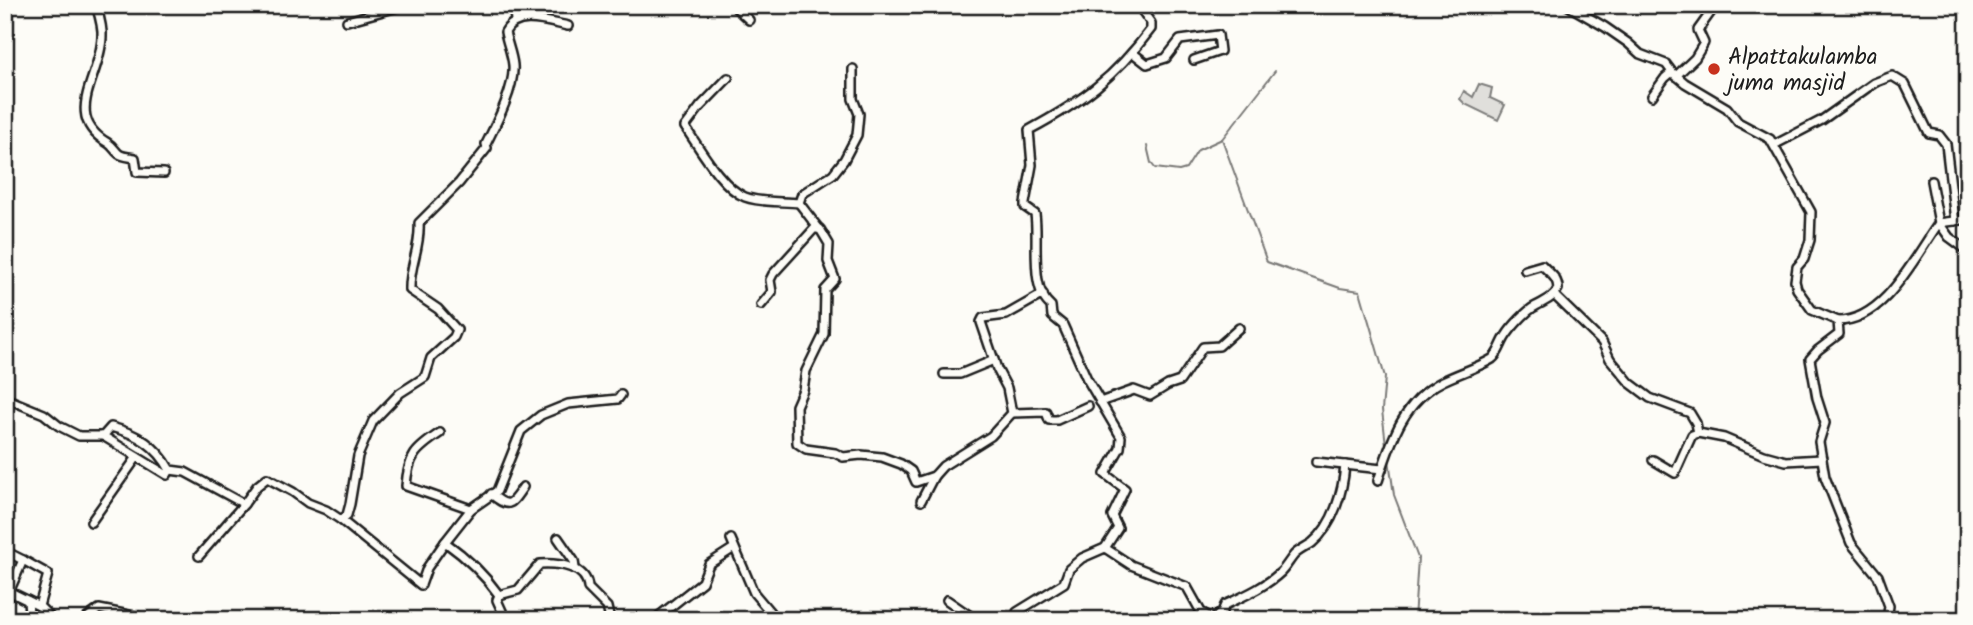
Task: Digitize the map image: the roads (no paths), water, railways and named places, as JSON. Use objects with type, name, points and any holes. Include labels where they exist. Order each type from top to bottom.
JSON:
[{"type":"street","points":[[96,5],[103,34],[97,69],[86,98],[84,112],[89,128],[113,146],[120,155],[135,158],[137,172],[163,173]]},
{"type":"street","points":[[347,21],[405,5]]},
{"type":"street","points":[[513,5],[515,20]]},
{"type":"street","points":[[733,5],[749,20]]},
{"type":"street","points":[[1016,620],[1017,612],[1064,583],[1069,569],[1082,558],[1105,548],[1118,528],[1112,516],[1125,489],[1105,474],[1120,448],[1121,437],[1087,379],[1067,332],[1052,316],[1051,306],[1045,300],[1035,270],[1038,232],[1035,214],[1025,207],[1032,165],[1029,130],[1099,86],[1133,53],[1152,29],[1151,23],[1138,5]]},
{"type":"street","points":[[1567,5],[1605,27],[1640,54],[1666,65],[1674,74],[1727,108],[1738,122],[1770,139],[1811,212],[1811,240],[1796,274],[1797,289],[1807,304],[1823,316],[1847,321],[1868,310],[1891,293],[1939,223],[1968,219]]},
{"type":"street","points":[[1652,96],[1665,78],[1695,58],[1704,43],[1698,30],[1716,5]]},
{"type":"street","points":[[341,520],[347,514],[353,494],[358,456],[373,421],[400,393],[425,377],[431,358],[454,337],[457,330],[438,309],[410,290],[411,266],[418,249],[419,223],[459,183],[487,148],[486,144],[498,122],[512,77],[513,64],[505,32],[515,20],[534,20],[568,26]]},
{"type":"street","points":[[1133,53],[1147,64],[1170,55],[1175,42],[1218,35],[1220,51],[1194,60]]},
{"type":"street","points":[[799,203],[802,194],[833,174],[857,135],[859,114],[853,99],[853,69]]},
{"type":"street","points":[[1774,145],[1822,120],[1874,83],[1892,76],[1905,84],[1929,134],[1939,135],[1946,144],[1955,221]]},
{"type":"street","points":[[729,78],[700,107],[685,127],[715,169],[734,190],[746,197],[799,203],[829,244],[828,261],[835,279],[825,290],[824,334],[806,371],[803,390],[796,406],[797,443],[806,449],[835,453],[843,457],[882,457],[911,471],[916,482],[936,474]]},
{"type":"street","points":[[1931,181],[1939,223],[1949,237],[1968,251]]},
{"type":"street","points":[[761,305],[772,292],[770,280],[773,274],[814,229],[820,229]]},
{"type":"street","points":[[1378,481],[1399,424],[1413,402],[1426,390],[1494,357],[1521,317],[1554,295],[1558,284],[1555,277],[1542,265],[1525,270]]},
{"type":"street","points":[[1012,413],[1007,388],[981,322],[983,318],[1006,315],[1043,293]]},
{"type":"street","points":[[1554,295],[1602,342],[1610,359],[1630,383],[1650,398],[1690,412],[1698,433]]},
{"type":"street","points":[[1838,321],[1839,334],[1810,359],[1825,423],[1819,442],[1828,487],[1851,542],[1878,576],[1889,606],[1887,620]]},
{"type":"street","points":[[1100,402],[1134,390],[1150,396],[1180,381],[1203,347],[1219,346],[1238,328]]},
{"type":"street","points":[[944,374],[960,374],[994,360]]},
{"type":"street","points":[[199,556],[257,486],[267,478],[341,520],[421,585],[427,568],[471,509],[497,491],[521,431],[541,415],[568,404],[618,399],[621,395]]},
{"type":"street","points":[[5,398],[44,414],[59,426],[79,436],[103,436],[167,475],[170,470]]},
{"type":"street","points":[[921,501],[943,466],[991,436],[1012,413],[1046,412],[1049,421],[1088,406]]},
{"type":"street","points":[[103,436],[111,428],[141,438],[161,454],[170,470]]},
{"type":"street","points":[[440,433],[416,449],[407,473],[406,486],[471,509]]},
{"type":"street","points":[[1653,460],[1675,473],[1692,435],[1698,433],[1724,438],[1786,461],[1822,460]]},
{"type":"street","points":[[91,522],[138,457]]},
{"type":"street","points":[[1316,463],[1382,469]]},
{"type":"street","points":[[1105,548],[1131,565],[1187,587],[1201,612],[1214,619],[1225,605],[1263,587],[1282,572],[1296,553],[1314,542],[1338,502],[1344,482],[1345,465]]},
{"type":"street","points":[[170,470],[185,472],[244,503]]},
{"type":"street","points":[[491,494],[507,505],[523,487]]},
{"type":"street","points":[[558,538],[574,561],[575,568],[588,581],[588,589],[607,607],[610,620]]},
{"type":"street","points":[[731,539],[754,593],[770,612]]},
{"type":"street","points":[[445,542],[487,578],[499,596]]},
{"type":"street","points":[[654,620],[702,582],[709,564],[734,548]]},
{"type":"street","points":[[5,551],[48,574],[39,606]]},
{"type":"street","points":[[23,560],[7,591],[39,606],[53,620]]},
{"type":"street","points":[[506,620],[496,600],[499,596],[519,590],[540,564],[575,568]]},
{"type":"street","points":[[947,600],[976,620]]},
{"type":"street","points":[[26,620],[29,614],[28,601]]},
{"type":"street","points":[[84,620],[99,609],[145,620]]},
{"type":"waterway","points":[[1147,146],[1155,168],[1179,171],[1186,169],[1198,150],[1222,139],[1275,71]]},
{"type":"waterway","points":[[1222,139],[1267,262],[1340,288],[1360,291],[1385,377],[1382,410],[1386,445]]},
{"type":"waterway","points":[[1389,460],[1394,495],[1418,558],[1414,620]]},
{"type":"waterway","points":[[32,608],[47,619]]},
{"type":"place","name":"Alpattakulamba juma masjid","points":[[1714,69]]}]
